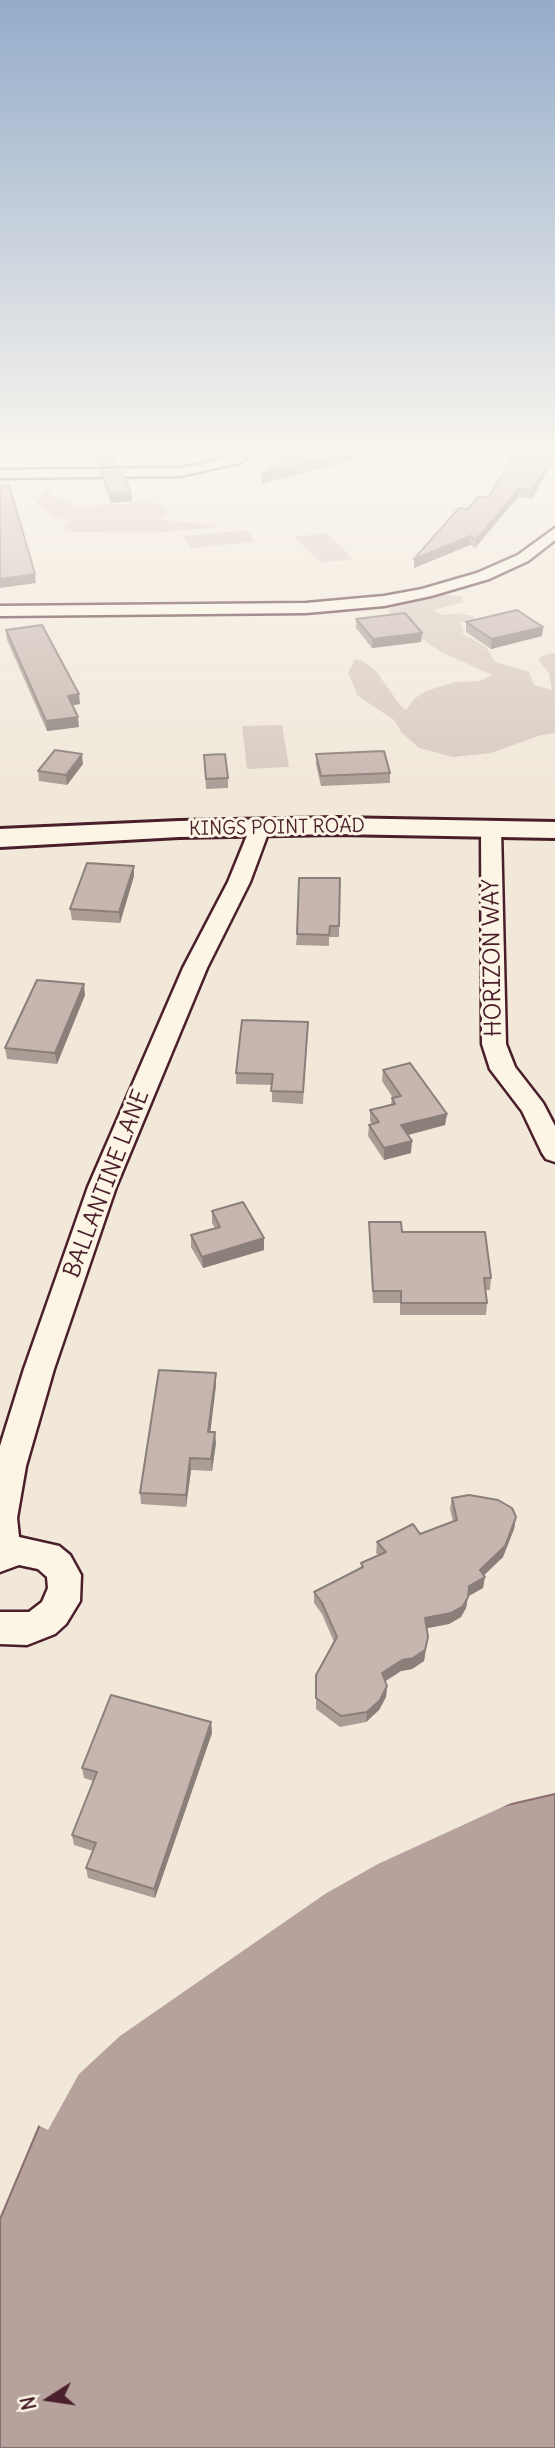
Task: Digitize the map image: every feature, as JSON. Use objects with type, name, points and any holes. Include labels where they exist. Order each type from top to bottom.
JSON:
[{"type":"main road","name":"KINGS POINT ROAD","points":[[0,838],[260,828],[555,830]]},
{"type":"street","points":[[0,611],[306,608],[384,601],[425,593],[482,576],[509,564]]},
{"type":"street","name":"BALLANTINE LANE","points":[[0,1628],[27,1629],[42,1623],[62,1601],[64,1576],[58,1564],[47,1556],[19,1551],[2,1556],[0,1518],[10,1466],[39,1369],[93,1213],[190,981],[239,882],[260,828]]},
{"type":"street","name":"HORIZON WAY","points":[[491,829],[494,1044],[503,1069],[534,1109],[555,1153]]},
{"type":"shaded area","points":[[439,594],[461,596],[464,602],[433,610],[443,615],[459,613],[473,616],[469,621],[460,623],[464,630],[462,633],[486,647],[495,662],[529,672],[534,685],[552,690],[549,673],[538,660],[542,656],[555,653],[555,733],[541,735],[491,753],[453,757],[419,748],[402,733],[394,720],[358,696],[348,673],[355,659],[363,661],[376,671],[406,710],[415,698],[426,691],[455,682],[480,681],[492,675],[441,652],[422,639],[416,627],[387,611],[393,606]]},
{"type":"shaded area","points":[[282,725],[289,767],[247,769],[242,726]]},
{"type":"shaded area","points":[[555,1794],[555,2448],[0,2448],[0,2219],[54,2091],[148,1994],[455,1817]]},
{"type":"pier","points":[[522,1798],[378,1864],[325,1894],[120,2036],[79,2074],[48,2130],[36,2124],[51,2089],[146,1991],[305,1900],[364,1859],[453,1814]]},
{"type":"building","points":[[0,564],[32,564],[35,574],[0,579]]},
{"type":"building","points":[[517,610],[543,627],[492,639],[466,622]]},
{"type":"building","points":[[405,613],[422,633],[373,639],[356,619]]},
{"type":"building","points":[[42,625],[79,694],[68,696],[78,717],[46,721],[6,630]]},
{"type":"building","points":[[55,750],[82,754],[66,775],[38,771]]},
{"type":"building","points":[[384,751],[390,773],[321,776],[316,754]]},
{"type":"building","points":[[225,754],[228,778],[206,779],[204,755]]},
{"type":"building","points":[[87,863],[134,866],[119,912],[70,909]]},
{"type":"building","points":[[299,878],[340,878],[339,926],[330,926],[329,935],[297,934]]},
{"type":"building","points":[[37,980],[84,984],[55,1053],[5,1048]]},
{"type":"building","points":[[242,1020],[308,1022],[303,1092],[271,1091],[273,1074],[236,1073]]},
{"type":"building","points":[[410,1063],[447,1114],[401,1125],[412,1141],[384,1148],[369,1125],[379,1122],[370,1110],[395,1104],[392,1098],[401,1096],[383,1070]]},
{"type":"building","points":[[243,1202],[264,1238],[202,1257],[191,1235],[220,1227],[212,1211]]},
{"type":"building","points":[[369,1222],[401,1222],[402,1232],[485,1232],[491,1278],[484,1278],[487,1303],[401,1303],[401,1291],[373,1291]]},
{"type":"building","points":[[159,1370],[216,1373],[208,1432],[215,1432],[211,1459],[190,1458],[186,1495],[140,1493]]},
{"type":"building","points":[[469,1495],[498,1500],[512,1508],[516,1517],[505,1546],[480,1570],[485,1577],[469,1586],[468,1597],[463,1606],[451,1613],[425,1618],[428,1637],[425,1650],[382,1673],[387,1686],[380,1700],[367,1712],[341,1716],[316,1698],[316,1675],[337,1637],[322,1603],[314,1592],[363,1567],[361,1563],[386,1552],[377,1542],[413,1524],[420,1534],[457,1520],[452,1498]]},
{"type":"building","points":[[111,1695],[211,1722],[154,1889],[86,1868],[96,1843],[72,1835],[97,1772],[82,1768]]}]
